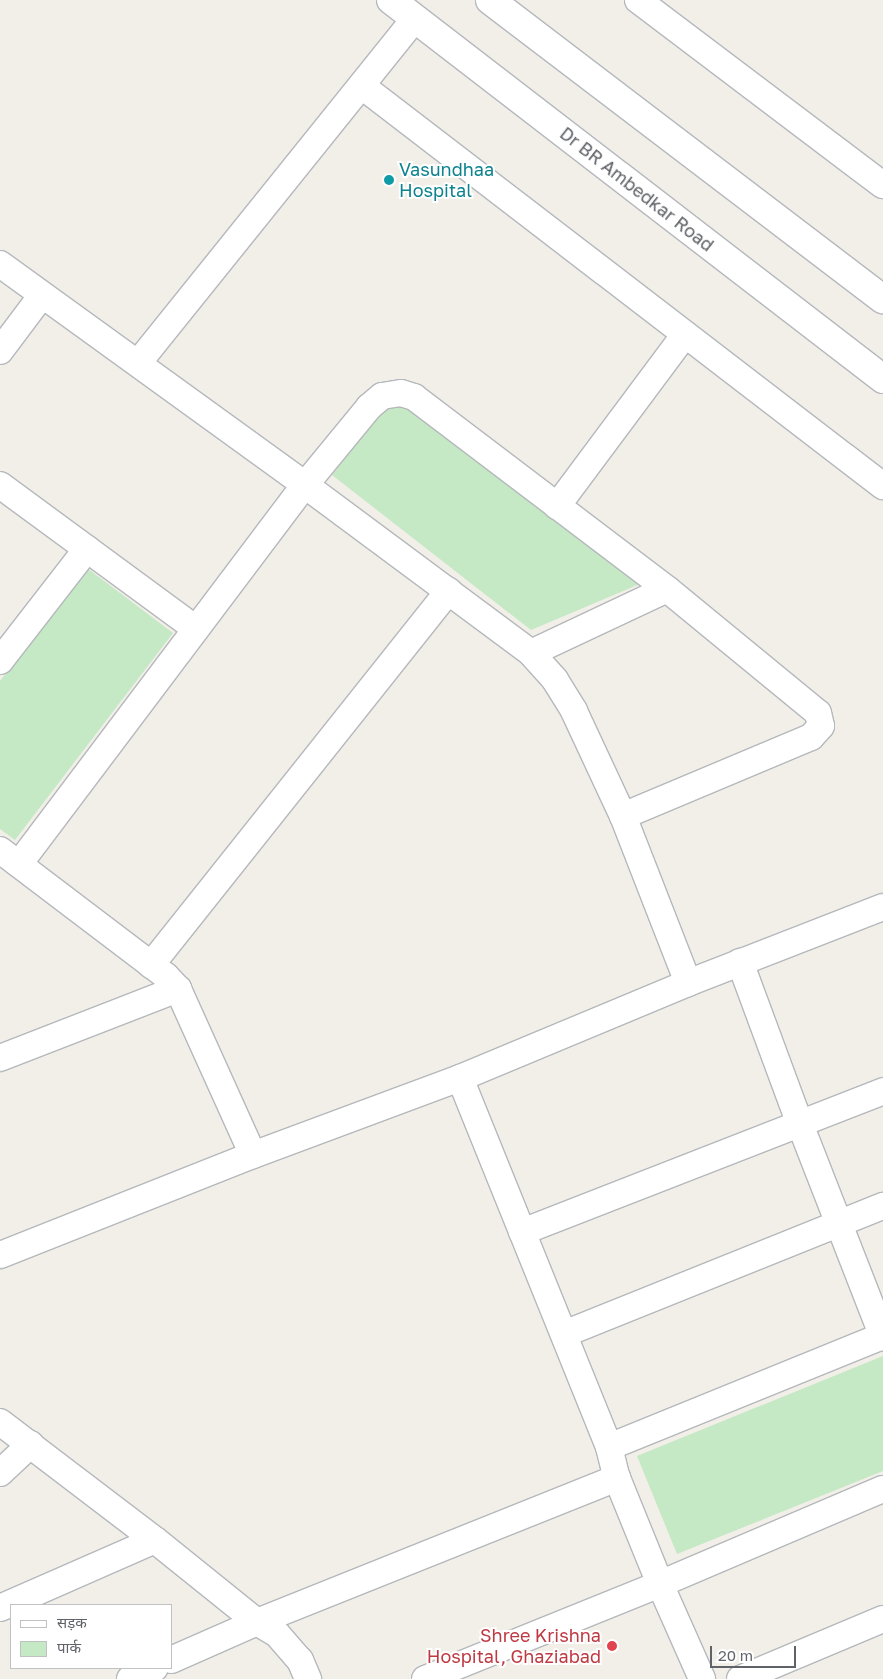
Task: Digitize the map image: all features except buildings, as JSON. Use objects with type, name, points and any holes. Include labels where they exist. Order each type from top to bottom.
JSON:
[{"type":"street","name":"Dr BR Ambedkar Road","points":[[391,0],[883,378]]},
{"type":"street","points":[[490,0],[883,299]]},
{"type":"street","points":[[638,0],[883,185]]},
{"type":"street","points":[[138,363],[415,18]]},
{"type":"street","points":[[362,86],[883,486]]},
{"type":"street","points":[[0,264],[305,485],[531,653],[555,680],[574,711],[623,816],[688,983]]},
{"type":"street","points":[[0,351],[42,295]]},
{"type":"street","points":[[557,506],[685,334]]},
{"type":"street","points":[[253,1155],[178,989],[151,965],[9,857],[196,629],[305,485],[369,407],[382,396],[400,393],[414,397],[667,589],[818,714],[821,726],[811,737],[623,816]]},
{"type":"street","points":[[0,485],[196,629]]},
{"type":"street","points":[[0,661],[87,549]]},
{"type":"street","points":[[531,653],[667,589]]},
{"type":"street","points":[[151,965],[449,591]]},
{"type":"street","points":[[0,1255],[253,1155],[460,1078],[688,983],[883,907]]},
{"type":"street","points":[[609,1446],[883,1336],[800,1124],[740,962]]},
{"type":"street","points":[[0,1058],[178,989]]},
{"type":"street","points":[[460,1078],[609,1446],[617,1478],[660,1584],[702,1679]]},
{"type":"street","points":[[522,1232],[883,1091]]},
{"type":"street","points":[[564,1334],[883,1206]]},
{"type":"street","points":[[0,1422],[155,1540],[256,1622],[277,1634],[300,1660],[308,1679]]},
{"type":"street","points":[[0,1472],[31,1444]]},
{"type":"street","points":[[172,1660],[256,1622],[617,1478]]},
{"type":"street","points":[[425,1679],[660,1584],[883,1489]]},
{"type":"street","points":[[0,1608],[155,1540]]},
{"type":"street","points":[[740,1679],[883,1619]]},
{"type":"street","points":[[130,1679],[153,1669]]},
{"type":"green space","points":[[394,395],[642,583],[531,630],[332,475]]},
{"type":"green space","points":[[87,568],[173,633],[15,840],[0,829],[0,681]]},
{"type":"green space","points":[[883,1356],[883,1471],[677,1554],[637,1456]]},
{"type":"place","name":"Vasundhaa Hospital","points":[[389,180]]},
{"type":"place","name":"Shree Krishna Hospital, Ghaziabad","points":[[612,1646]]}]
